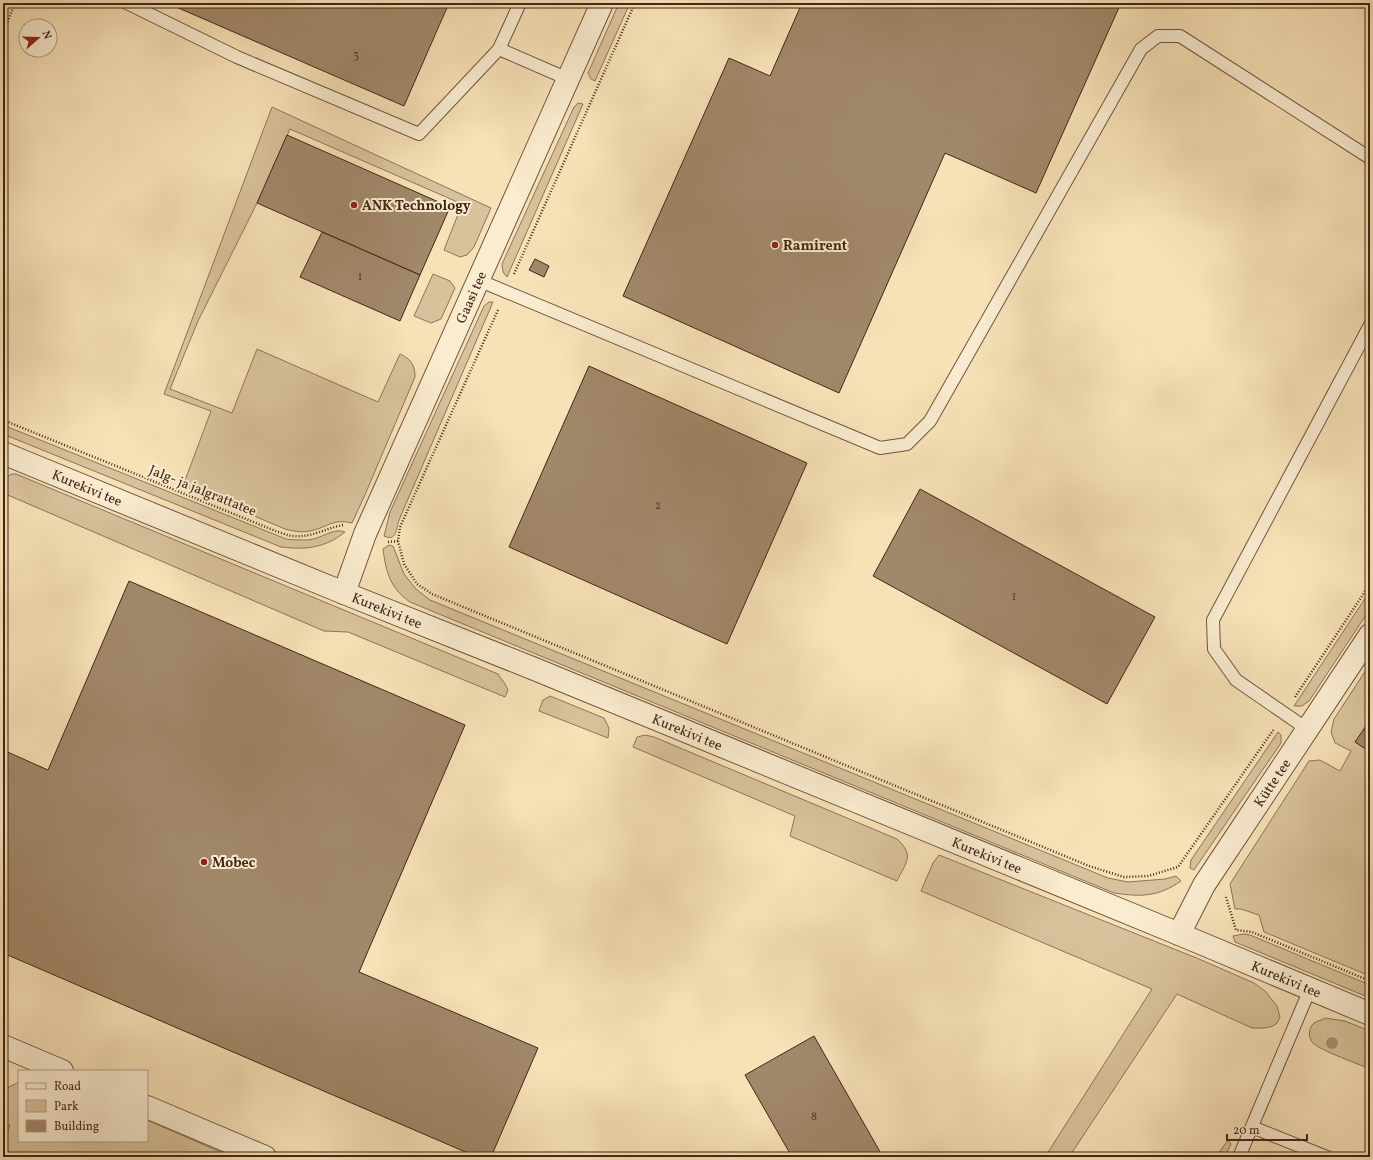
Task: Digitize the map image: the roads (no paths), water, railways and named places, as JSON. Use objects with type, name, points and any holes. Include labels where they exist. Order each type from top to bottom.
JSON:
[{"type":"street","name":"Gaasi tee","points":[[344,593],[365,534],[602,3]]},
{"type":"street","name":"Kurekivi tee","points":[[3,453],[344,593],[537,670],[1370,1014]]},
{"type":"street","name":"Kütte tee","points":[[1179,934],[1204,885],[1370,635]]},
{"type":"street","points":[[3,1046],[60,1070]]},
{"type":"street","points":[[148,1107],[265,1157]]},
{"type":"lane","points":[[127,3],[237,57],[419,134],[499,49],[520,3]]},
{"type":"lane","points":[[478,280],[880,448],[907,444],[930,420],[1141,49],[1158,36],[1180,36],[1370,158]]},
{"type":"lane","points":[[499,49],[568,79]]},
{"type":"lane","points":[[1307,730],[1236,680],[1214,649],[1213,620],[1370,325]]},
{"type":"lane","points":[[1239,1157],[1310,989]]},
{"type":"lane","points":[[1252,1127],[1327,1157]]},
{"type":"place","name":"ANK Technology","points":[[354,205]]},
{"type":"place","name":"Ramirent","points":[[775,245]]},
{"type":"place","name":"Mobec","points":[[204,862]]}]
